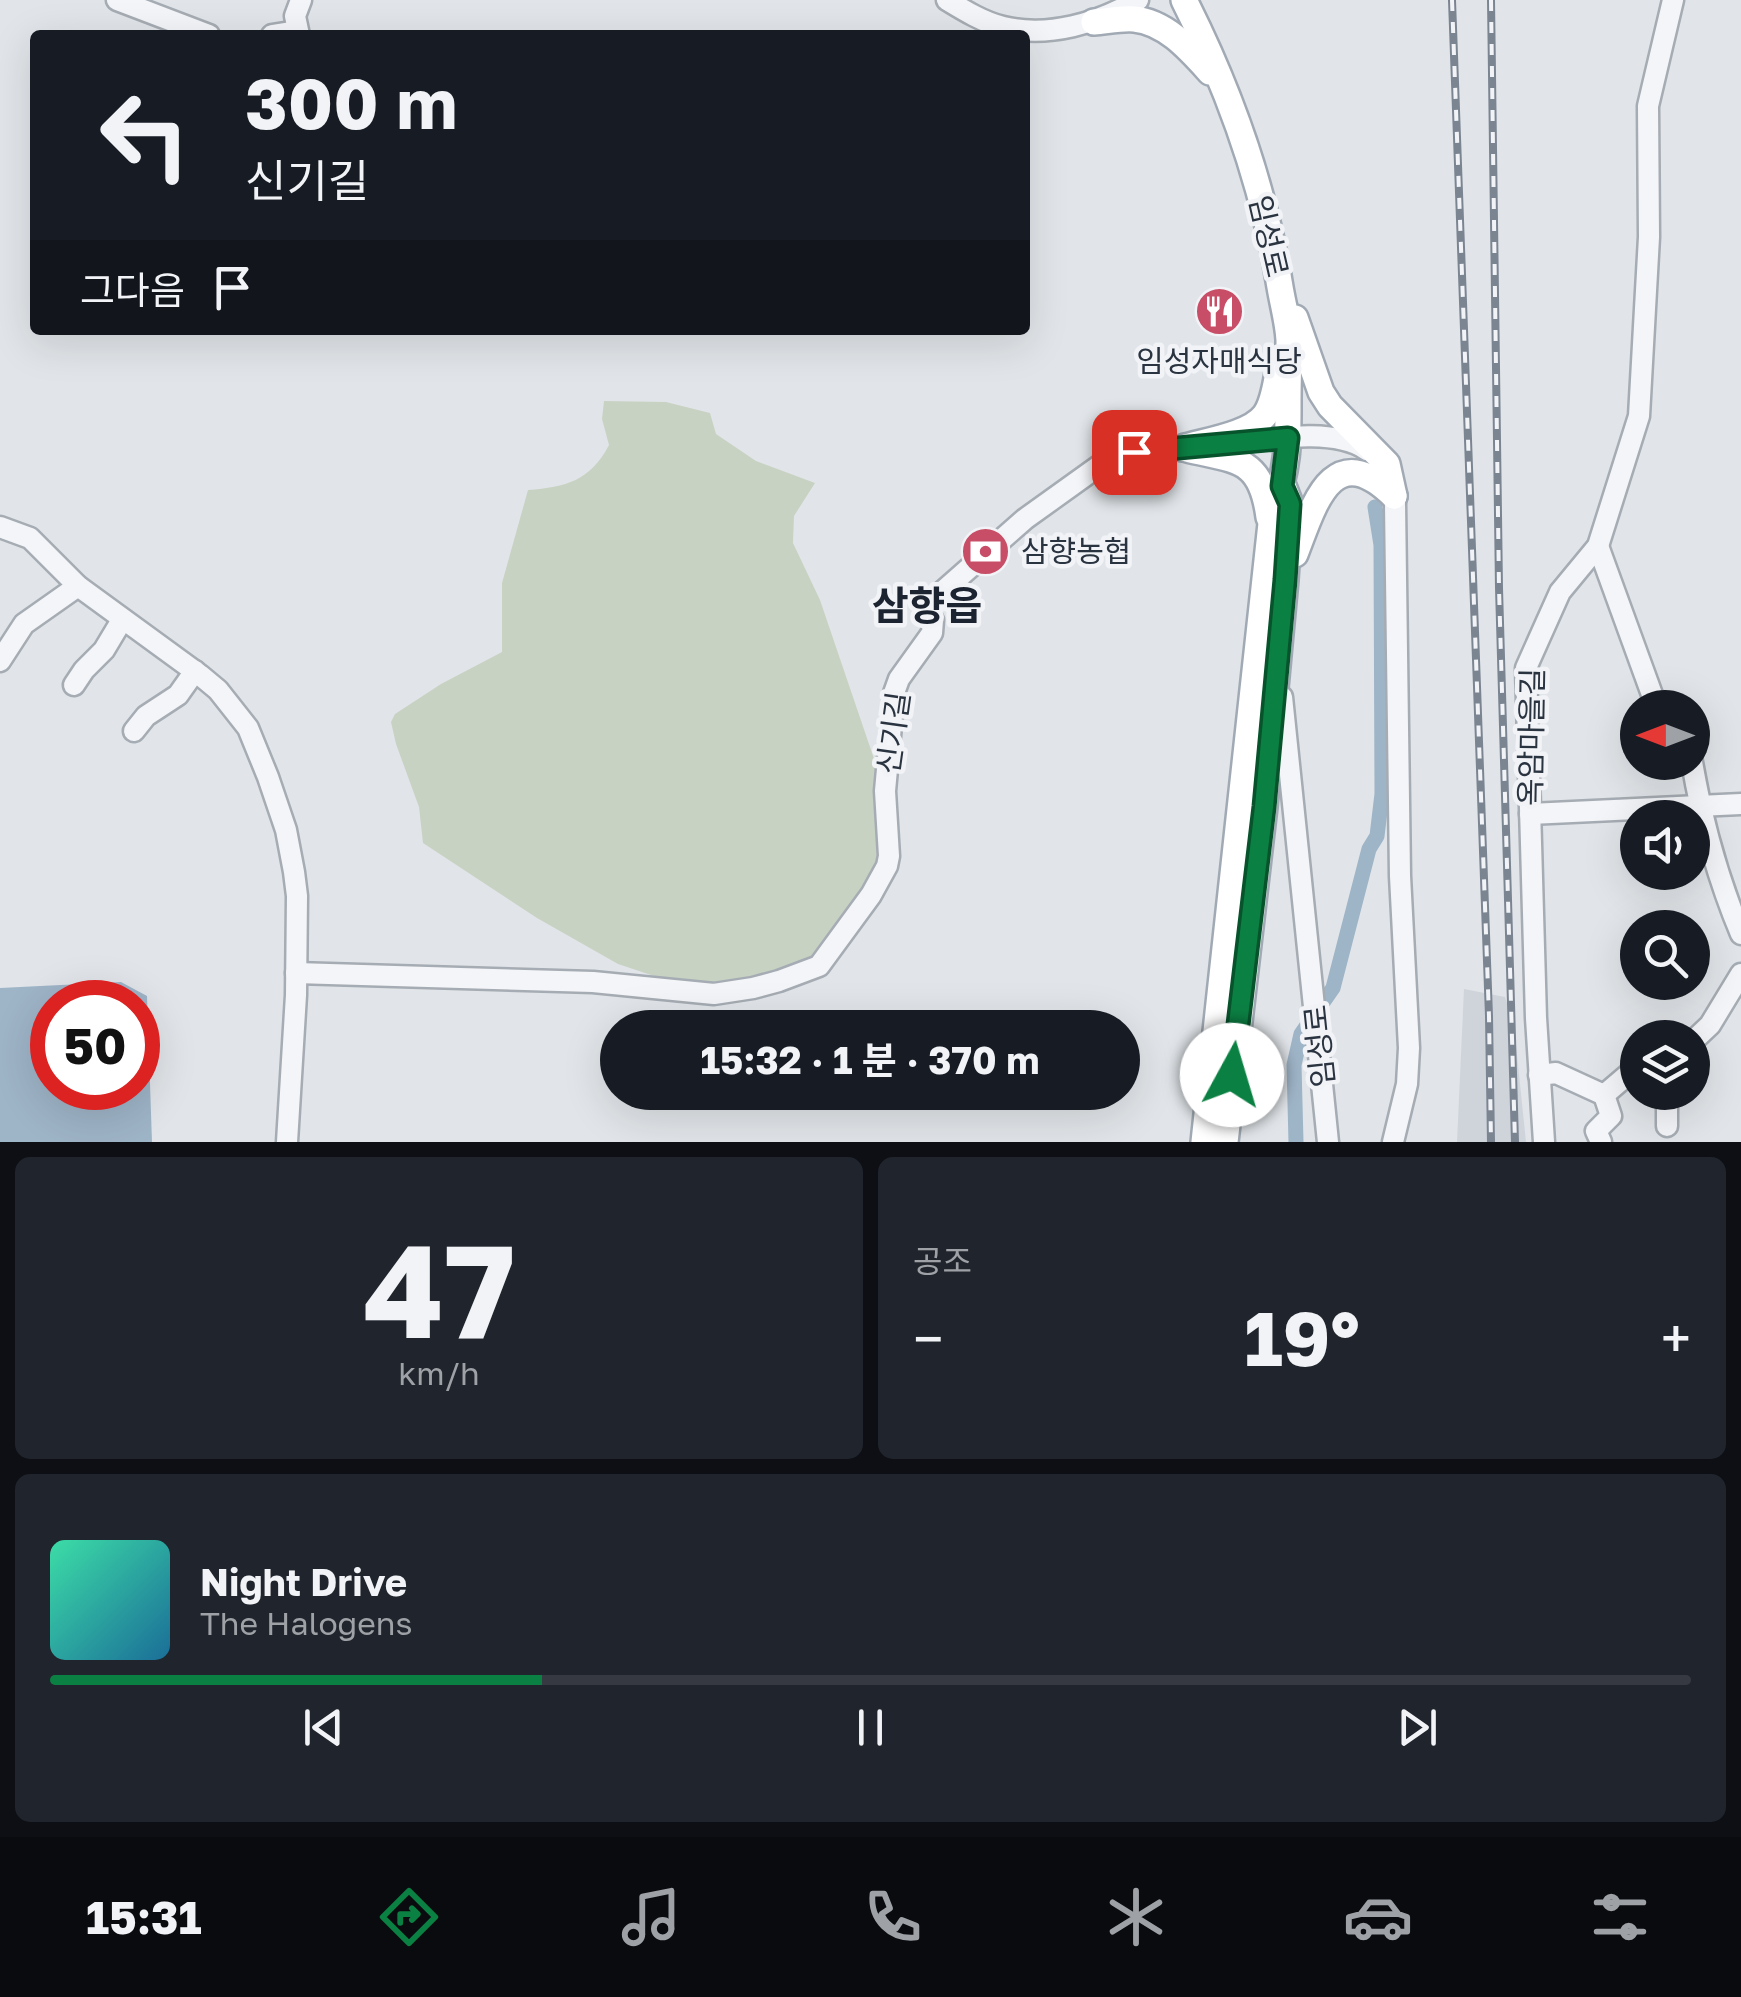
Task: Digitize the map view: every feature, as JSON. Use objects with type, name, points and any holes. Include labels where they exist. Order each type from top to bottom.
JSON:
[{"type":"main road","name":"임성로","points":[[1184,0],[1237,120],[1259,189],[1287,328],[1288,438],[1282,486],[1273,505],[1204,1142]]},
{"type":"main road","points":[[1101,11],[1144,21],[1165,31],[1186,46],[1223,86]]},
{"type":"main road","points":[[1277,268],[1321,392],[1387,464],[1394,496]]},
{"type":"main road","points":[[1182,448],[1240,431],[1266,414],[1287,328]]},
{"type":"main road","points":[[1182,448],[1237,461],[1253,471],[1262,484],[1271,527]]},
{"type":"main road","points":[[1285,580],[1316,500],[1335,478],[1344,474],[1369,477],[1394,496]]},
{"type":"main road","name":"임성로","points":[[1225,1142],[1264,807],[1285,580],[1290,504],[1282,486]]},
{"type":"street","points":[[116,0],[196,30]]},
{"type":"street","points":[[298,30],[296,16],[301,0]]},
{"type":"street","points":[[947,0],[983,20],[1018,30],[1072,27],[1101,11],[1138,0]]},
{"type":"street","name":"옥암마을길","points":[[1544,1142],[1526,668],[1560,592],[1598,546],[1639,416],[1649,237],[1648,106],[1673,0]]},
{"type":"street","name":"신기길","points":[[296,973],[594,982],[714,994],[768,985],[819,966],[871,896],[890,856],[885,791],[894,692],[932,634],[933,620],[926,607],[1025,519],[1103,463],[1134,452],[1288,438],[1351,440],[1365,448],[1384,473],[1394,496]]},
{"type":"street","points":[[1393,1142],[1407,1084],[1409,1048],[1400,876],[1394,496]]},
{"type":"street","points":[[0,527],[30,538],[78,586],[195,671],[218,690],[248,728],[286,830],[297,896],[287,1142]]},
{"type":"street","points":[[1598,546],[1650,690]]},
{"type":"street","points":[[0,661],[24,624],[78,586]]},
{"type":"street","points":[[74,685],[104,650],[122,620]]},
{"type":"street","name":"임성로","points":[[1277,651],[1328,1142]]},
{"type":"street","points":[[134,731],[146,716],[178,694],[195,671]]},
{"type":"street","points":[[1710,806],[1741,804]]},
{"type":"street","points":[[1530,814],[1620,810]]},
{"type":"street","points":[[1710,840],[1741,934]]},
{"type":"street","points":[[1710,1024],[1741,974]]},
{"type":"street","points":[[1539,1075],[1556,1072],[1604,1095],[1611,1116],[1596,1131],[1601,1142]]},
{"type":"street","points":[[1604,1095],[1620,1081]]},
{"type":"street","points":[[1667,1110],[1667,1126]]},
{"type":"shaded area","points":[[1464,989],[1505,997],[1514,1026],[1526,1142],[1457,1142]]},
{"type":"green space","points":[[604,401],[666,402],[710,413],[716,434],[756,461],[815,483],[794,516],[793,543],[820,600],[885,791],[889,856],[819,966],[702,992],[618,964],[537,918],[423,843],[419,807],[391,722],[395,714],[441,684],[502,652],[502,583],[528,490],[565,484],[594,467],[609,445],[602,419]]},
{"type":"water","points":[[30,987],[30,1110],[151,1110],[152,1142],[0,1142],[0,988]]},
{"type":"waterway","points":[[1296,1142],[1294,1065],[1301,1034],[1333,988],[1369,849],[1377,836],[1382,794],[1381,545],[1375,507]]},
{"type":"railway","points":[[1452,0],[1491,1142]]},
{"type":"railway","points":[[1491,0],[1499,588],[1515,1142]]},
{"type":"place","name":"임성자매식당","points":[[1219,312]]},
{"type":"place","name":"삼향농협","points":[[986,551]]},
{"type":"district","name":"삼향읍","points":[[927,605]]},
{"type":"route","points":[[1134,452],[1288,438],[1282,486],[1290,504],[1285,580],[1264,807],[1232,1075]]}]
